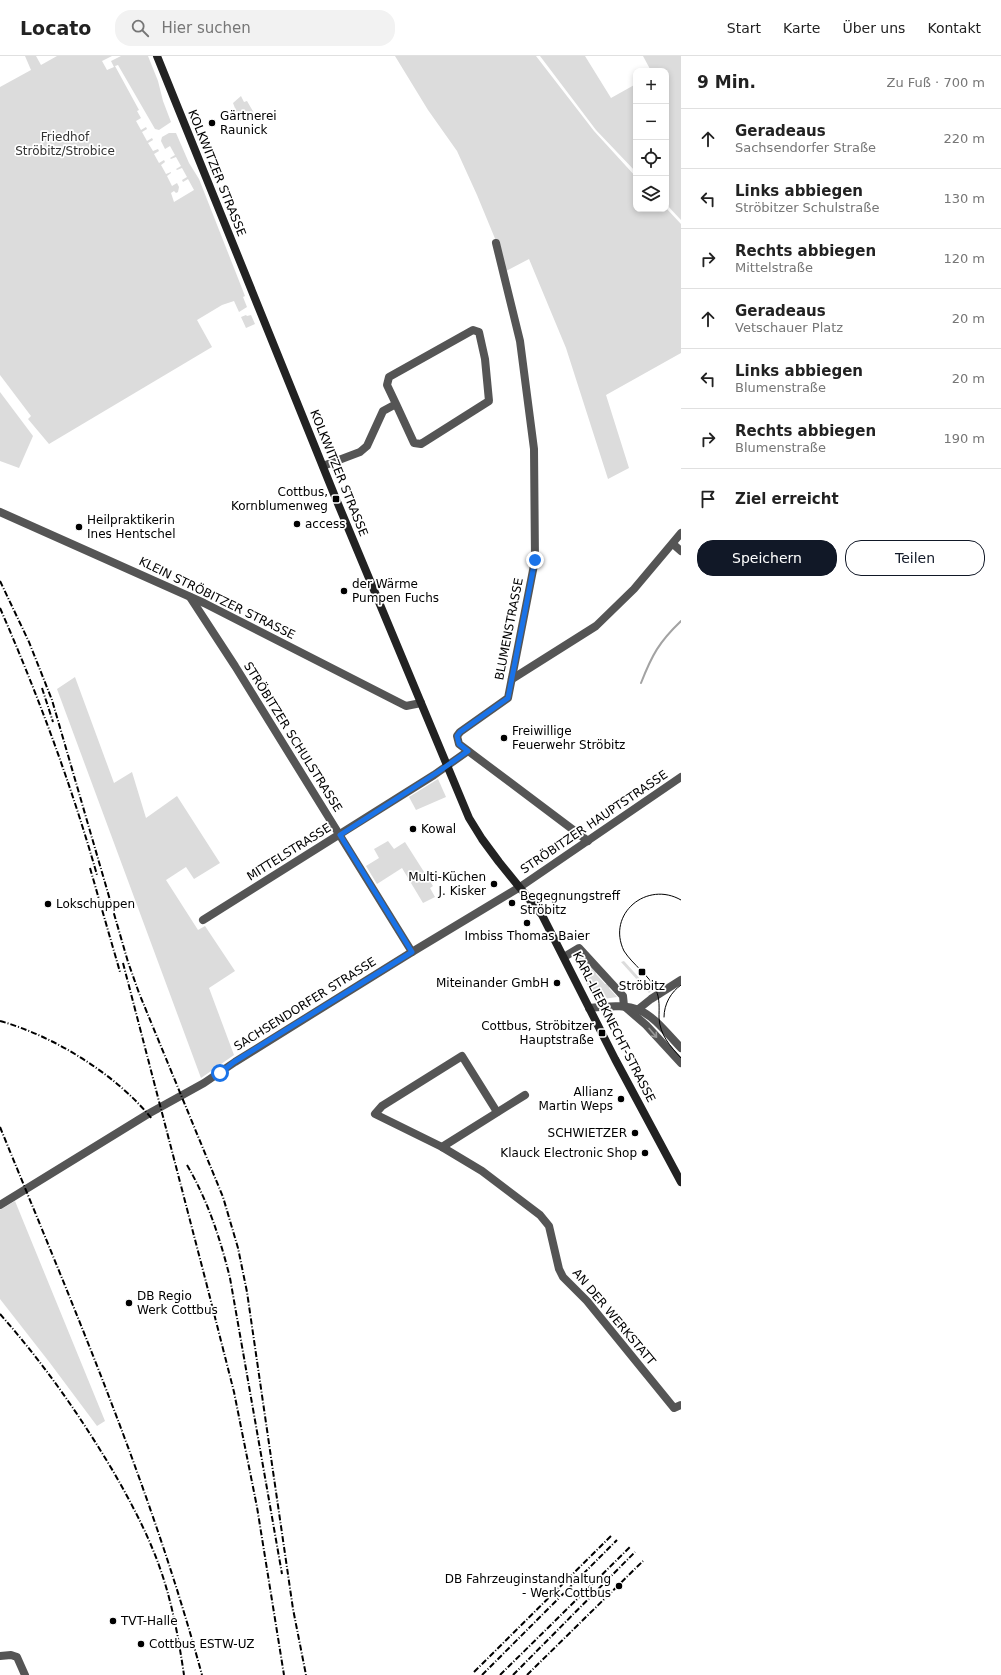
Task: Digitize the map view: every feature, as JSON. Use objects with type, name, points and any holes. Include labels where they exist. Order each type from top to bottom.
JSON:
[{"type":"main road","name":"KOLKWITZER STRASSE","points":[[157,56],[323,466],[469,818],[490,850],[520,887]]},
{"type":"main road","name":"KARL-LIEBKNECHT-STRASSE","points":[[520,887],[542,915],[589,1008],[681,1182]]},
{"type":"street","name":"BLUMENSTRASSE","points":[[468,751],[459,744],[457,736],[460,732],[508,698],[535,560],[534,449],[520,341],[496,243]]},
{"type":"street","points":[[474,330],[479,332],[485,359],[489,401],[421,444],[414,443],[396,404],[387,385],[389,377],[474,330]]},
{"type":"street","points":[[323,466],[360,452],[367,446],[383,411],[396,404]]},
{"type":"street","name":"KLEIN STRÖBITZER STRASSE","points":[[0,512],[190,596],[406,706],[421,703]]},
{"type":"street","points":[[512,679],[596,626],[634,589],[681,533]]},
{"type":"street","points":[[673,544],[681,551]]},
{"type":"street","name":"STRÖBITZER SCHULSTRASSE","points":[[190,596],[239,672],[412,952]]},
{"type":"street","points":[[468,751],[588,841]]},
{"type":"street","name":"MITTELSTRASSE","points":[[203,920],[340,835],[468,751]]},
{"type":"street","name":"STRÖBITZER HAUPTSTRASSE","points":[[520,887],[681,777]]},
{"type":"street","name":"SACHSENDORFER STRASSE","points":[[0,1205],[148,1114],[204,1083],[234,1062],[520,887]]},
{"type":"street","points":[[564,957],[579,948],[623,996],[624,1006]]},
{"type":"street","points":[[636,1011],[657,994],[681,980]]},
{"type":"street","points":[[589,1008],[624,1006],[652,1017],[681,1048]]},
{"type":"street","points":[[636,1011],[646,1025],[681,1063]]},
{"type":"street","name":"AN DER WERKSTATT","points":[[497,1112],[462,1056],[382,1106],[375,1114],[442,1147],[482,1171],[540,1215],[549,1226],[559,1269],[563,1277],[587,1301],[678,1406]]},
{"type":"street","points":[[442,1147],[525,1095]]},
{"type":"street","points":[[0,1656],[11,1655],[17,1657],[25,1675]]},
{"type":"green space","name":"Friedhof Ströbitz/Strobice","points":[[25,56],[36,56],[41,65],[57,56],[112,56],[102,61],[107,70],[114,67],[111,61],[121,56],[148,56],[158,81],[163,101],[171,122],[159,130],[155,129],[118,65],[115,66],[139,110],[137,111],[141,118],[136,121],[141,130],[146,127],[147,129],[142,132],[147,141],[152,138],[153,140],[148,143],[153,151],[158,149],[159,151],[154,154],[159,163],[164,160],[165,162],[161,165],[166,174],[171,172],[167,176],[172,186],[177,183],[179,187],[178,192],[176,193],[174,191],[171,193],[174,202],[194,190],[188,179],[183,182],[182,180],[187,177],[182,168],[176,169],[181,166],[176,157],[170,158],[175,155],[170,146],[165,149],[161,141],[162,137],[169,133],[176,133],[189,163],[199,179],[245,296],[243,297],[247,307],[239,312],[234,301],[222,305],[197,320],[212,347],[49,444],[28,419],[31,416],[0,375],[0,87],[31,70]]},
{"type":"green space","points":[[395,56],[536,56],[594,131],[633,174],[633,212],[669,211],[681,224],[681,353],[606,395],[629,468],[608,479],[566,348],[529,259],[506,271],[496,241],[457,151],[428,110]]},
{"type":"green space","points":[[540,56],[585,56],[611,98],[633,86],[633,169],[596,130]]},
{"type":"green space","points":[[643,56],[681,56],[681,220],[669,207],[669,68],[649,68]]},
{"type":"green space","points":[[241,96],[244,102],[247,101],[254,113],[240,121],[233,103]]},
{"type":"green space","points":[[251,315],[255,324],[246,328],[241,317]]},
{"type":"green space","points":[[0,392],[33,436],[19,468],[0,461]]},
{"type":"green space","points":[[75,677],[114,783],[132,772],[146,818],[177,796],[220,863],[194,879],[186,867],[166,880],[198,930],[205,926],[235,971],[209,988],[234,1055],[201,1078],[57,689]]},
{"type":"green space","points":[[438,779],[446,797],[416,810],[409,797]]},
{"type":"green space","points":[[388,841],[394,849],[405,842],[433,886],[430,888],[435,897],[423,903],[402,868],[377,884],[366,866],[379,858],[374,849]]},
{"type":"green space","points":[[579,953],[596,970],[596,974],[605,984],[610,984],[609,988],[617,997],[601,999],[592,995],[574,955]]},
{"type":"green space","points":[[624,961],[651,991],[649,993],[621,962]]},
{"type":"green space","points":[[15,1201],[105,1421],[97,1426],[0,1299],[0,1210]]},
{"type":"waterway","points":[[641,683],[657,649],[681,621]]},
{"type":"tram line","points":[[681,900],[668,895],[655,894],[643,898],[633,904],[625,913],[621,925],[620,937],[624,951],[656,990],[659,1000],[661,1030],[669,1045],[681,1058]]},
{"type":"tram line","points":[[664,1017],[665,1008],[669,999],[674,991],[681,985]]},
{"type":"railway","points":[[0,581],[29,642],[52,700],[128,962],[139,993],[223,1197],[238,1248],[247,1292],[293,1609],[306,1675]]},
{"type":"railway","points":[[0,608],[28,674],[65,773],[97,875]]},
{"type":"railway","points":[[42,688],[53,722]]},
{"type":"railway","points":[[90,868],[120,972]]},
{"type":"railway","points":[[123,963],[234,1392],[257,1507],[284,1675]]},
{"type":"railway","points":[[0,1021],[42,1036],[83,1059],[121,1087],[152,1119]]},
{"type":"railway","points":[[0,1127],[110,1398],[182,1605],[202,1675]]},
{"type":"railway","points":[[187,1165],[213,1220],[230,1278],[282,1574]]},
{"type":"railway","points":[[0,1314],[46,1371],[74,1409],[113,1471],[134,1509],[152,1547],[166,1586],[175,1624],[184,1675]]},
{"type":"railway","points":[[474,1672],[612,1535]]},
{"type":"railway","points":[[482,1675],[617,1540]]},
{"type":"railway","points":[[500,1675],[630,1547]]},
{"type":"railway","points":[[513,1675],[635,1552]]},
{"type":"railway","points":[[527,1675],[643,1561]]},
{"type":"place","name":"Gärtnerei Raunick","points":[[212,123]]},
{"type":"place","name":"Cottbus, Kornblumenweg","points":[[336,499]]},
{"type":"place","name":"access","points":[[297,524]]},
{"type":"place","name":"Heilpraktikerin Ines Hentschel","points":[[79,527]]},
{"type":"place","name":"der Wärme Pumpen Fuchs","points":[[344,591]]},
{"type":"place","name":"Freiwillige Feuerwehr Ströbitz","points":[[504,738]]},
{"type":"place","name":"Kowal","points":[[413,829]]},
{"type":"place","name":"Multi-Küchen J. Kisker","points":[[494,884]]},
{"type":"place","name":"Begegnungstreff Ströbitz","points":[[512,903]]},
{"type":"place","name":"Lokschuppen","points":[[48,904]]},
{"type":"place","name":"Imbiss Thomas Baier","points":[[527,923]]},
{"type":"place","name":"Ströbitz","points":[[642,972]]},
{"type":"place","name":"Miteinander GmbH","points":[[557,983]]},
{"type":"place","name":"Cottbus, Ströbitzer Hauptstraße","points":[[602,1033]]},
{"type":"place","name":"Allianz Martin Weps","points":[[621,1099]]},
{"type":"place","name":"SCHWIETZER","points":[[635,1133]]},
{"type":"place","name":"Klauck Electronic Shop","points":[[645,1153]]},
{"type":"place","name":"DB Regio Werk Cottbus","points":[[129,1303]]},
{"type":"place","name":"DB Fahrzeuginstandhaltung - Werk Cottbus","points":[[619,1586]]},
{"type":"place","name":"TVT-Halle","points":[[113,1621]]},
{"type":"place","name":"Cottbus ESTW-UZ","points":[[141,1644]]},
{"type":"route","points":[[220,1073],[234,1062],[412,952],[340,835],[468,751],[459,744],[457,736],[460,732],[508,698],[535,560]]}]
